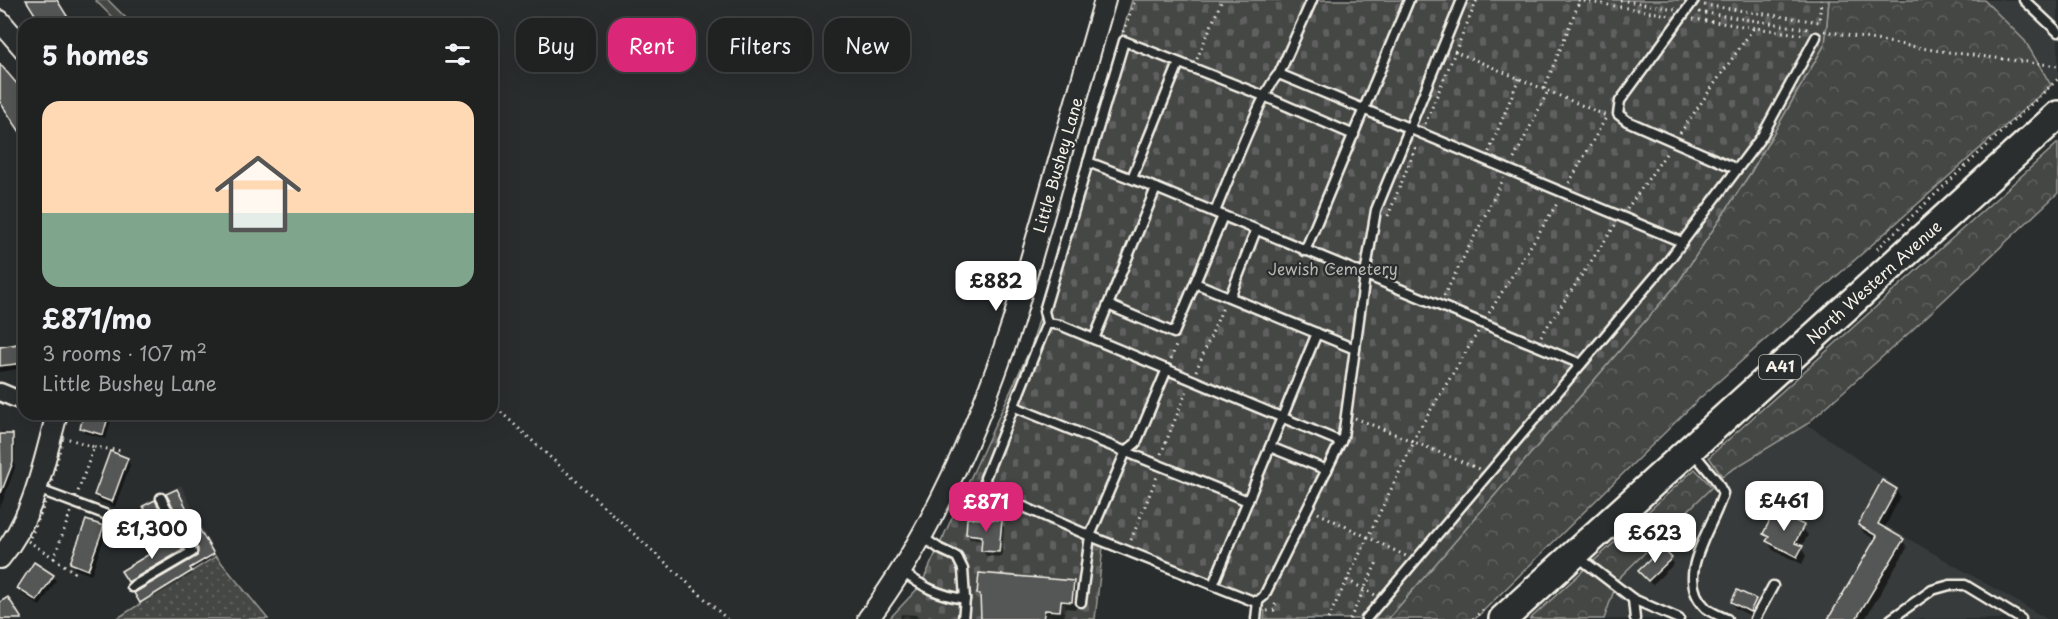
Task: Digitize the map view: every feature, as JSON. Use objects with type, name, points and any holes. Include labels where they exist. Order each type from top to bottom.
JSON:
[{"type":"highway","name":"North Western Avenue","points":[[1503,619],[2058,115]]},
{"type":"street","name":"Little Bushey Lane","points":[[868,619],[920,536],[958,463],[998,369],[1105,0]]},
{"type":"street","points":[[0,21],[18,42]]},
{"type":"street","points":[[0,392],[18,400]]},
{"type":"street","points":[[0,558],[11,545],[24,522],[55,420]]},
{"type":"lane","points":[[1108,305],[1174,333],[1195,283],[1264,96],[1273,77],[1279,74],[1312,0]]},
{"type":"lane","points":[[1305,251],[1409,0]]},
{"type":"lane","points":[[1354,135],[1264,96],[1124,41],[1044,311],[1047,323],[985,478],[990,492],[1090,536],[1253,602],[1264,596],[1343,437],[1376,210],[1462,0]]},
{"type":"lane","points":[[2024,0],[2058,32]]},
{"type":"lane","points":[[1689,8],[1620,101],[1618,114],[1627,121],[1737,169]]},
{"type":"lane","points":[[1366,619],[1490,474],[1682,242],[1762,136],[1816,37]]},
{"type":"lane","points":[[1132,178],[1179,63]]},
{"type":"lane","points":[[1279,74],[1682,242]]},
{"type":"lane","points":[[1088,162],[1132,178],[1581,364]]},
{"type":"lane","points":[[1094,339],[1156,188]]},
{"type":"lane","points":[[1230,297],[1256,230]]},
{"type":"lane","points":[[1195,283],[1355,349]]},
{"type":"lane","points":[[1047,323],[1060,325],[1341,442]]},
{"type":"lane","points":[[1213,585],[1317,333]]},
{"type":"lane","points":[[1081,602],[1090,536],[1126,451],[1136,444],[1167,369]]},
{"type":"lane","points":[[1015,407],[1248,501]]},
{"type":"lane","points":[[1270,447],[1327,470]]},
{"type":"lane","points":[[1689,449],[1716,480],[1723,493],[1693,565],[1694,592],[1707,609],[1727,619]]},
{"type":"lane","points":[[36,489],[153,532],[165,533],[177,528]]},
{"type":"lane","points":[[132,587],[192,552],[161,498]]},
{"type":"lane","points":[[920,536],[957,557],[963,568],[965,599],[963,619]]},
{"type":"lane","points":[[1574,554],[1633,599],[1679,619]]},
{"type":"lane","points":[[900,570],[920,584],[945,596],[965,599]]},
{"type":"lane","points":[[1891,619],[1932,590],[1950,585],[1965,585],[2021,619]]},
{"type":"lane","points":[[1755,619],[1773,586]]},
{"type":"lane","points":[[1633,599],[1635,619]]},
{"type":"lane","points":[[1256,619],[1258,601]]},
{"type":"path","points":[[1124,41],[1123,32],[1135,0]]},
{"type":"path","points":[[1194,68],[1222,0]]},
{"type":"path","points":[[1440,305],[1546,90],[1579,0],[1689,8],[1933,50],[2058,66]]},
{"type":"path","points":[[1620,0],[1819,22],[1821,0]]},
{"type":"path","points":[[1689,8],[1755,26],[1816,37]]},
{"type":"path","points":[[1535,345],[1621,217],[1755,26]]},
{"type":"path","points":[[1443,46],[1607,116],[1618,114]]},
{"type":"path","points":[[1486,160],[1519,78]]},
{"type":"path","points":[[1328,619],[1413,441],[1607,116]]},
{"type":"path","points":[[1167,369],[1181,335],[1174,333]]},
{"type":"path","points":[[498,409],[727,619]]},
{"type":"path","points":[[1346,414],[1490,474]]},
{"type":"path","points":[[94,447],[122,451]]},
{"type":"path","points":[[1127,550],[1162,466]]},
{"type":"path","points":[[1307,509],[1415,561]]},
{"type":"path","points":[[54,558],[78,575]]},
{"type":"path","points":[[1350,619],[1377,562]]},
{"type":"path","points":[[1347,580],[1383,599]]},
{"type":"shaded area","points":[[1984,0],[2058,0],[2058,78],[2051,85],[2025,41]]},
{"type":"shaded area","points":[[1807,424],[1899,488],[1883,524],[2047,619],[1604,619],[1618,579],[1722,476]]},
{"type":"shaded area","points":[[181,485],[216,556],[140,605],[119,571],[162,545],[141,505]]},
{"type":"green space","points":[[108,0],[126,18],[113,18],[96,1]]},
{"type":"green space","name":"Jewish Cemetery","points":[[1132,0],[1829,0],[1825,44],[1751,172],[1677,284],[1388,619],[1264,619],[1265,611],[1103,547],[1095,619],[889,619],[921,585],[1031,347]]},
{"type":"green space","points":[[1829,0],[1984,0],[2025,41],[2051,85],[1700,398],[1475,619],[1388,619],[1677,284],[1751,172],[1825,44]]},
{"type":"green space","points":[[2058,143],[2058,193],[1910,332],[1807,424],[1722,476],[1709,457]]},
{"type":"green space","points":[[1695,469],[1712,487],[1618,579],[1604,619],[1530,619]]},
{"type":"green space","points":[[216,556],[268,619],[116,619]]},
{"type":"building","points":[[26,0],[57,0],[68,18],[37,18]]},
{"type":"building","points":[[0,64],[18,85],[18,129],[0,102]]},
{"type":"building","points":[[18,344],[18,364],[0,366],[0,347]]},
{"type":"building","points":[[82,420],[107,420],[103,435],[80,428]]},
{"type":"building","points":[[0,434],[13,434],[13,462],[1,493]]},
{"type":"building","points":[[110,451],[128,458],[112,502],[94,495]]},
{"type":"building","points":[[1882,480],[1897,489],[1878,524],[1904,539],[1856,619],[1828,619],[1877,536],[1858,525]]},
{"type":"building","points":[[177,489],[187,509],[177,514],[166,494]]},
{"type":"building","points":[[155,500],[165,520],[154,526],[143,506]]},
{"type":"building","points":[[1777,506],[1793,514],[1791,519],[1804,525],[1795,543],[1803,546],[1797,557],[1766,541],[1769,537],[1763,534]]},
{"type":"building","points":[[967,518],[1002,520],[999,552],[981,551],[982,536],[966,534]]},
{"type":"building","points":[[86,520],[104,526],[88,570],[70,563]]},
{"type":"building","points":[[197,525],[214,554],[190,568],[192,571],[140,603],[134,593],[197,556],[198,549],[187,531]]},
{"type":"building","points":[[176,538],[183,550],[128,582],[121,571]]},
{"type":"building","points":[[1662,548],[1672,558],[1648,581],[1638,571]]},
{"type":"building","points":[[34,562],[54,575],[37,601],[17,588]]},
{"type":"building","points":[[979,573],[1074,581],[1072,602],[1061,601],[1060,611],[1045,610],[1043,619],[981,619],[980,594],[977,594]]},
{"type":"building","points":[[1737,590],[1756,599],[1750,612],[1731,602]]},
{"type":"building","points":[[8,597],[22,619],[0,619],[0,602]]}]
